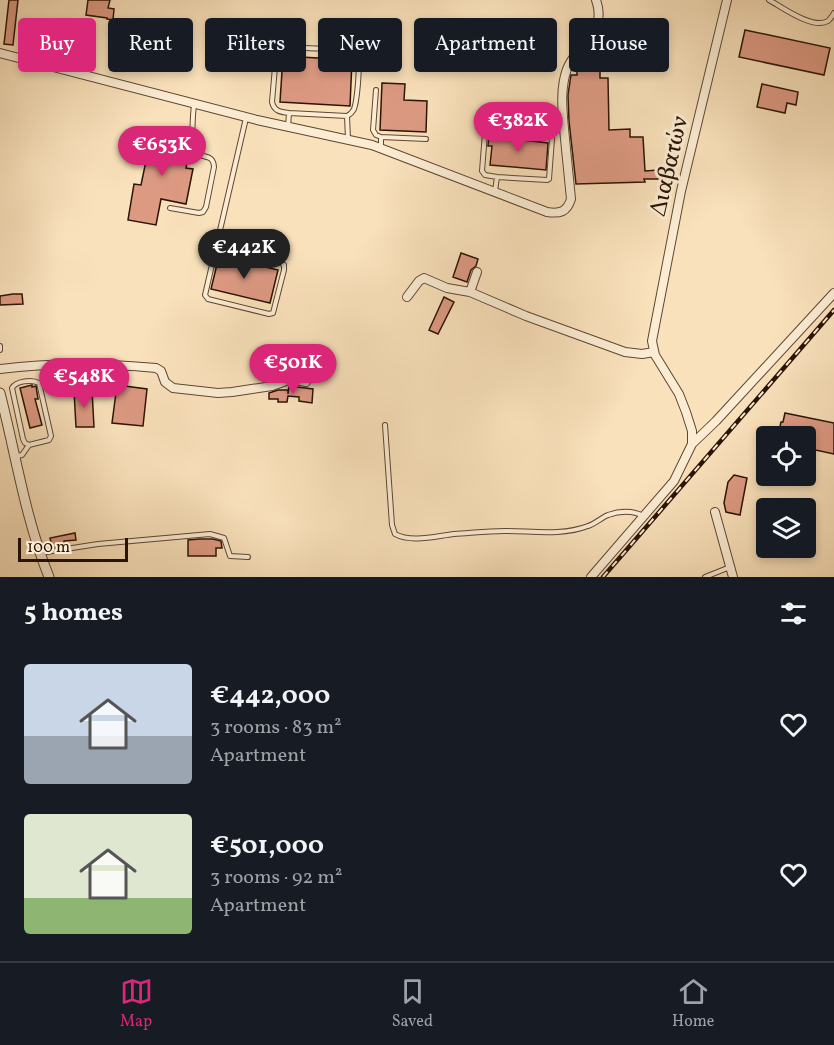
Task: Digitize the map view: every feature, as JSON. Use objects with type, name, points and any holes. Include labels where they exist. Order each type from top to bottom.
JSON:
[{"type":"street","points":[[0,53],[246,118],[381,148],[547,212],[561,213],[569,206],[571,199],[562,112],[564,86],[567,70],[573,58],[598,25],[596,0]]},
{"type":"street","name":"Διαβατών","points":[[654,352],[652,341],[681,190],[726,0]]},
{"type":"street","points":[[470,292],[477,272]]},
{"type":"street","points":[[407,297],[422,278],[447,288],[470,292],[526,316],[625,352],[642,354],[654,352],[679,394],[692,431],[692,444]]},
{"type":"street","points":[[591,577],[674,481],[692,444],[834,293]]},
{"type":"street","points":[[0,369],[78,363],[156,368],[161,371],[165,382],[173,388],[218,393],[280,384],[289,380],[306,382]]},
{"type":"street","points":[[0,393],[31,523],[39,553],[49,577]]},
{"type":"street","points":[[715,512],[733,577]]},
{"type":"lane","points":[[769,0],[812,22],[829,20],[834,13]]},
{"type":"lane","points":[[284,47],[348,50],[355,54],[358,62],[357,98],[352,113],[347,116],[289,113],[276,110],[272,102],[276,55],[279,50],[284,47]]},
{"type":"lane","points":[[376,90],[374,130],[376,135],[426,139]]},
{"type":"lane","points":[[170,208],[199,213],[203,212],[206,207],[213,161],[212,158],[199,154],[194,148],[194,104]]},
{"type":"lane","points":[[287,127],[289,113]]},
{"type":"lane","points":[[347,116],[348,140]]},
{"type":"lane","points":[[215,248],[284,265],[273,313],[268,314],[206,298],[205,291],[215,248],[246,118]]},
{"type":"lane","points":[[487,132],[549,136],[552,139],[549,179],[497,177],[487,176],[483,172],[487,132]]},
{"type":"lane","points":[[381,137],[381,148]]},
{"type":"lane","points":[[495,192],[497,177]]},
{"type":"lane","points":[[16,457],[22,455],[29,445],[49,440],[51,436],[39,383],[35,381],[16,383],[12,388],[24,442],[29,445]]},
{"type":"lane","points":[[385,425],[392,525],[395,534],[399,536],[416,538],[483,532],[555,532],[578,530],[591,526],[608,515],[624,512],[644,516]]},
{"type":"lane","points":[[39,553],[98,544],[210,534],[224,538],[230,556],[248,557]]},
{"type":"lane","points":[[705,577],[731,567]]},
{"type":"building","points":[[9,0],[18,0],[13,45],[4,44]]},
{"type":"building","points":[[88,0],[110,0],[108,8],[114,9],[113,18],[108,19],[86,15]]},
{"type":"building","points":[[745,30],[830,48],[824,75],[739,57]]},
{"type":"building","points":[[306,57],[318,58],[318,72],[351,72],[350,106],[280,102],[282,72],[306,72]]},
{"type":"building","points":[[577,72],[600,72],[600,78],[608,78],[609,130],[630,129],[630,137],[643,137],[645,171],[658,170],[659,179],[644,179],[645,182],[576,184],[568,95],[571,75],[577,75]]},
{"type":"building","points":[[382,83],[405,84],[404,100],[427,101],[426,132],[380,130]]},
{"type":"building","points":[[762,84],[798,92],[796,105],[787,103],[785,113],[757,107]]},
{"type":"building","points":[[170,127],[185,133],[184,138],[188,139],[186,168],[193,169],[186,204],[161,199],[156,225],[128,220],[134,184],[141,185],[152,132],[168,135]]},
{"type":"building","points":[[489,136],[548,143],[546,170],[490,165],[492,146],[488,146]]},
{"type":"building","points":[[461,253],[478,259],[467,282],[453,277]]},
{"type":"building","points":[[219,256],[278,270],[270,303],[211,289]]},
{"type":"building","points":[[22,294],[23,304],[0,305],[0,296]]},
{"type":"building","points":[[444,297],[454,302],[438,334],[429,330]]},
{"type":"building","points":[[79,370],[79,377],[42,378],[42,371]]},
{"type":"building","points":[[32,385],[32,387],[36,386],[38,399],[35,399],[42,425],[30,428],[20,388]]},
{"type":"building","points":[[117,385],[147,389],[143,426],[112,423]]},
{"type":"building","points":[[289,386],[313,389],[312,403],[299,401],[299,397],[288,396],[287,402],[269,399],[269,393],[278,390],[288,390],[288,394]]},
{"type":"building","points":[[92,390],[94,427],[76,427],[74,391]]},
{"type":"building","points":[[785,413],[834,423],[834,454],[816,450],[816,426],[780,426]]},
{"type":"building","points":[[734,475],[747,478],[740,515],[726,512],[724,503],[728,482]]},
{"type":"building","points":[[75,533],[76,540],[64,541],[64,545],[52,547],[50,538]]},
{"type":"building","points":[[188,540],[221,541],[222,548],[216,548],[216,556],[188,556]]},
{"type":"railway","points":[[603,577],[834,310]]}]
